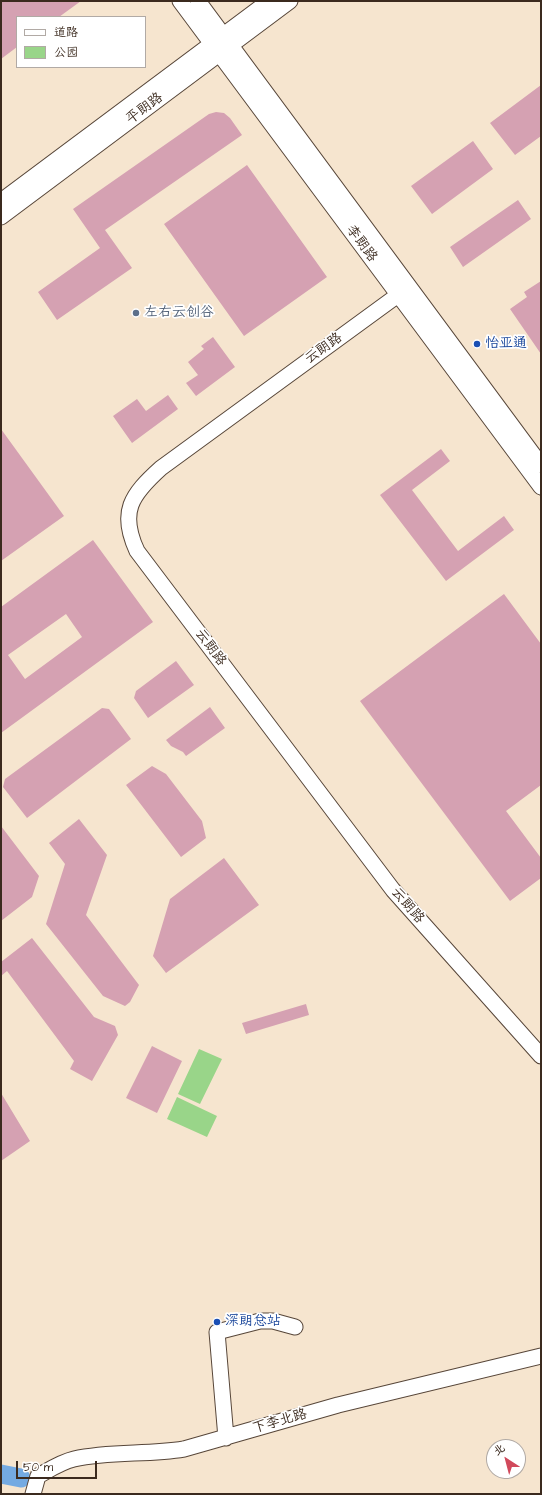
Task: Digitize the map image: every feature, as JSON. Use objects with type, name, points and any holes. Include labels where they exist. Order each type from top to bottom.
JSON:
[{"type":"street","name":"李朗路","points":[[180,1],[221,44],[404,291],[541,487]]},
{"type":"street","name":"李朗路","points":[[198,1],[221,44]]},
{"type":"street","name":"平朗路","points":[[1,217],[221,44],[269,1]]},
{"type":"street","name":"平朗路","points":[[1,201],[221,44],[290,1]]},
{"type":"street","name":"李朗路","points":[[404,291],[541,465]]},
{"type":"street","name":"云朗路","points":[[404,291],[145,482],[133,498],[128,516],[130,535],[137,551],[393,890],[541,1056]]},
{"type":"street","points":[[226,1438],[217,1332],[260,1321],[273,1321],[295,1327]]},
{"type":"street","name":"下李北路","points":[[33,1494],[38,1476],[54,1467],[73,1460],[90,1456],[160,1453],[184,1449],[338,1405],[541,1356]]},
{"type":"green space","points":[[199,1049],[222,1059],[200,1104],[178,1094]]},
{"type":"green space","points":[[177,1097],[217,1116],[207,1137],[167,1119]]},
{"type":"building","points":[[1,1],[81,1],[60,16],[16,16],[16,48],[1,59]]},
{"type":"building","points":[[541,85],[541,136],[515,155],[490,123]]},
{"type":"building","points":[[216,112],[224,113],[230,118],[242,135],[105,230],[132,268],[57,320],[38,292],[100,248],[73,209],[209,114]]},
{"type":"building","points":[[473,141],[493,169],[432,214],[411,186]]},
{"type":"building","points":[[247,165],[327,277],[244,336],[164,224]]},
{"type":"building","points":[[518,200],[531,219],[463,267],[450,247]]},
{"type":"building","points":[[541,281],[541,354],[510,309],[527,297],[524,292]]},
{"type":"building","points":[[213,337],[235,367],[196,396],[186,383],[198,375],[188,362],[204,349],[201,346]]},
{"type":"building","points":[[168,395],[178,409],[132,443],[113,416],[137,399],[146,411]]},
{"type":"building","points":[[1,429],[64,516],[1,561]]},
{"type":"building","points":[[441,449],[450,461],[412,490],[458,551],[504,516],[514,530],[446,581],[380,495]]},
{"type":"building","points":[[93,540],[153,622],[1,733],[1,607]],"holes":[[[66,614],[82,637],[25,679],[8,655]]]},
{"type":"building","points":[[504,594],[541,644],[541,785],[506,811],[541,858],[541,878],[510,901],[360,701]]},
{"type":"building","points":[[176,661],[194,685],[148,718],[134,698],[136,691]]},
{"type":"building","points":[[210,707],[225,728],[186,756],[183,752],[171,746],[166,740]]},
{"type":"building","points":[[102,708],[109,709],[131,739],[27,818],[3,787],[5,779]]},
{"type":"building","points":[[152,766],[166,774],[202,821],[206,838],[181,857],[126,785]]},
{"type":"building","points":[[79,819],[107,855],[86,915],[139,985],[130,1002],[125,1006],[103,996],[46,924],[65,864],[49,843]]},
{"type":"building","points":[[1,826],[39,876],[32,897],[1,921]]},
{"type":"building","points":[[224,858],[259,905],[166,973],[153,956],[170,899]]},
{"type":"building","points":[[32,938],[94,1017],[115,1026],[118,1035],[92,1081],[70,1069],[74,1061],[7,971],[1,976],[1,962]]},
{"type":"building","points":[[306,1004],[309,1015],[246,1034],[242,1023]]},
{"type":"building","points":[[152,1046],[182,1061],[157,1113],[126,1098]]},
{"type":"building","points":[[1,1093],[30,1141],[1,1161]]},
{"type":"waterway","points":[[1,1474],[21,1478]]},
{"type":"place","name":"左右云创谷","points":[[136,313]]},
{"type":"place","name":"怡亚通","points":[[477,344]]},
{"type":"place","name":"深朗总站","points":[[217,1322]]}]
